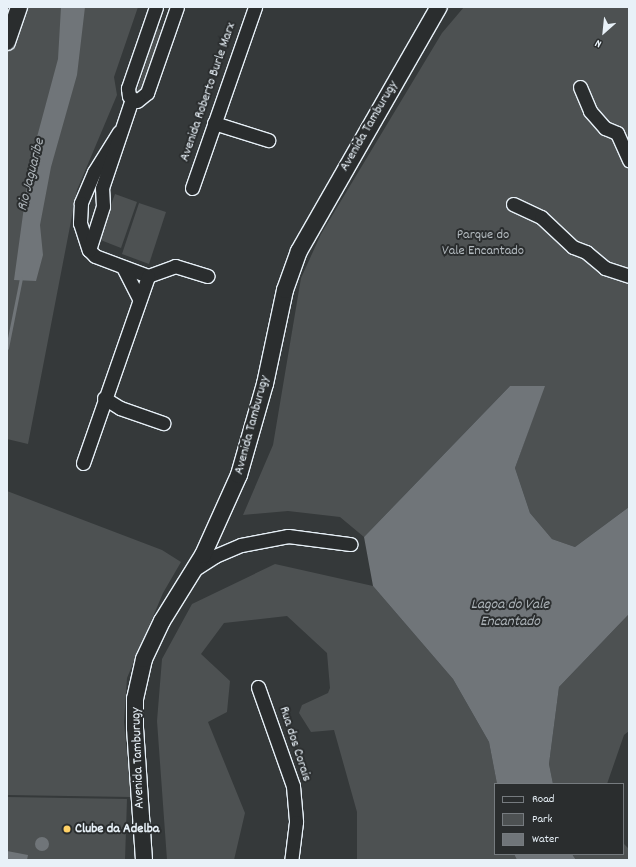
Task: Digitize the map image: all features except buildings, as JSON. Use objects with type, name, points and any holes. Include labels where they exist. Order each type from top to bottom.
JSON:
[{"type":"main road","points":[[7,42],[19,7]]},
{"type":"main road","name":"Avenida Tamburugy","points":[[144,860],[134,728],[138,678],[152,639],[194,571],[239,475],[290,272],[314,222],[439,7]]},
{"type":"street","points":[[132,99],[145,98],[177,7]]},
{"type":"street","name":"Avenida Roberto Burle Marx","points":[[192,188],[255,7]]},
{"type":"street","points":[[89,250],[103,206],[102,195],[119,132],[132,99],[128,88],[155,12],[171,24]]},
{"type":"street","points":[[580,87],[590,111],[605,128],[617,133],[629,160]]},
{"type":"street","points":[[214,123],[268,140]]},
{"type":"street","points":[[119,132],[86,189],[80,218],[89,250],[95,256],[148,276],[175,266],[208,276]]},
{"type":"street","points":[[86,189],[102,195]]},
{"type":"street","points":[[514,204],[541,217],[573,247],[586,252],[605,268],[629,276]]},
{"type":"street","points":[[123,267],[139,298]]},
{"type":"street","points":[[83,463],[104,398],[148,276]]},
{"type":"street","points":[[104,398],[120,408],[162,423]]},
{"type":"street","points":[[194,571],[215,556],[265,540],[288,536],[350,544]]},
{"type":"street","name":"Rua dos Corais","points":[[258,687],[293,786],[295,844],[291,860]]},
{"type":"street","points":[[295,844],[295,860]]},
{"type":"green space","points":[[7,7],[138,7],[114,77],[117,95],[77,190],[28,444],[7,439]]},
{"type":"green space","name":"Parque do Vale Encantado","points":[[464,7],[629,7],[629,507],[575,547],[552,539],[530,513],[515,468],[544,386],[510,386],[364,537],[340,517],[288,511],[243,515],[273,445],[301,278],[321,234],[442,33]]},
{"type":"green space","points":[[157,28],[161,30],[144,92],[136,94]]},
{"type":"green space","points":[[115,194],[137,202],[121,248],[98,239]]},
{"type":"green space","points":[[139,203],[166,212],[149,264],[122,254]]},
{"type":"green space","points":[[7,491],[162,550],[181,562],[163,593],[127,678],[124,722],[131,797],[7,795]]},
{"type":"green space","points":[[275,564],[373,586],[453,679],[489,742],[497,783],[494,783],[494,855],[514,855],[517,860],[357,860],[357,812],[334,730],[311,732],[299,713],[302,705],[328,693],[330,688],[327,653],[287,616],[224,623],[201,654],[230,681],[227,712],[208,722],[245,813],[234,860],[167,860],[157,721],[162,659],[192,604]]},
{"type":"green space","points":[[629,614],[629,731],[624,735],[607,783],[553,783],[549,764],[559,687]]},
{"type":"green space","name":"Clube da Adelba","points":[[7,797],[127,799],[125,860],[7,860]]},
{"type":"green space","points":[[624,844],[629,849],[629,860],[576,860],[573,855],[624,855]]},
{"type":"water","points":[[61,7],[85,7],[77,75],[51,167],[40,225],[43,255],[36,281],[14,280],[30,163],[58,59]]},
{"type":"water","name":"Lagoa do Vale Encantado","points":[[510,386],[545,386],[515,468],[530,513],[552,539],[575,547],[629,507],[629,614],[559,687],[549,764],[553,783],[497,783],[489,742],[453,679],[373,586],[364,537]]},
{"type":"water","points":[[42,837],[47,839],[49,844],[47,849],[42,851],[37,849],[35,844],[37,839]]},
{"type":"water","points":[[7,851],[28,855],[27,860],[7,860]]},
{"type":"water","points":[[514,855],[573,855],[576,860],[517,860]]},
{"type":"waterway","name":"Rio Jaguaribe","points":[[7,348],[21,278]]},
{"type":"place","name":"Clube da Adelba","points":[[67,829]]}]
